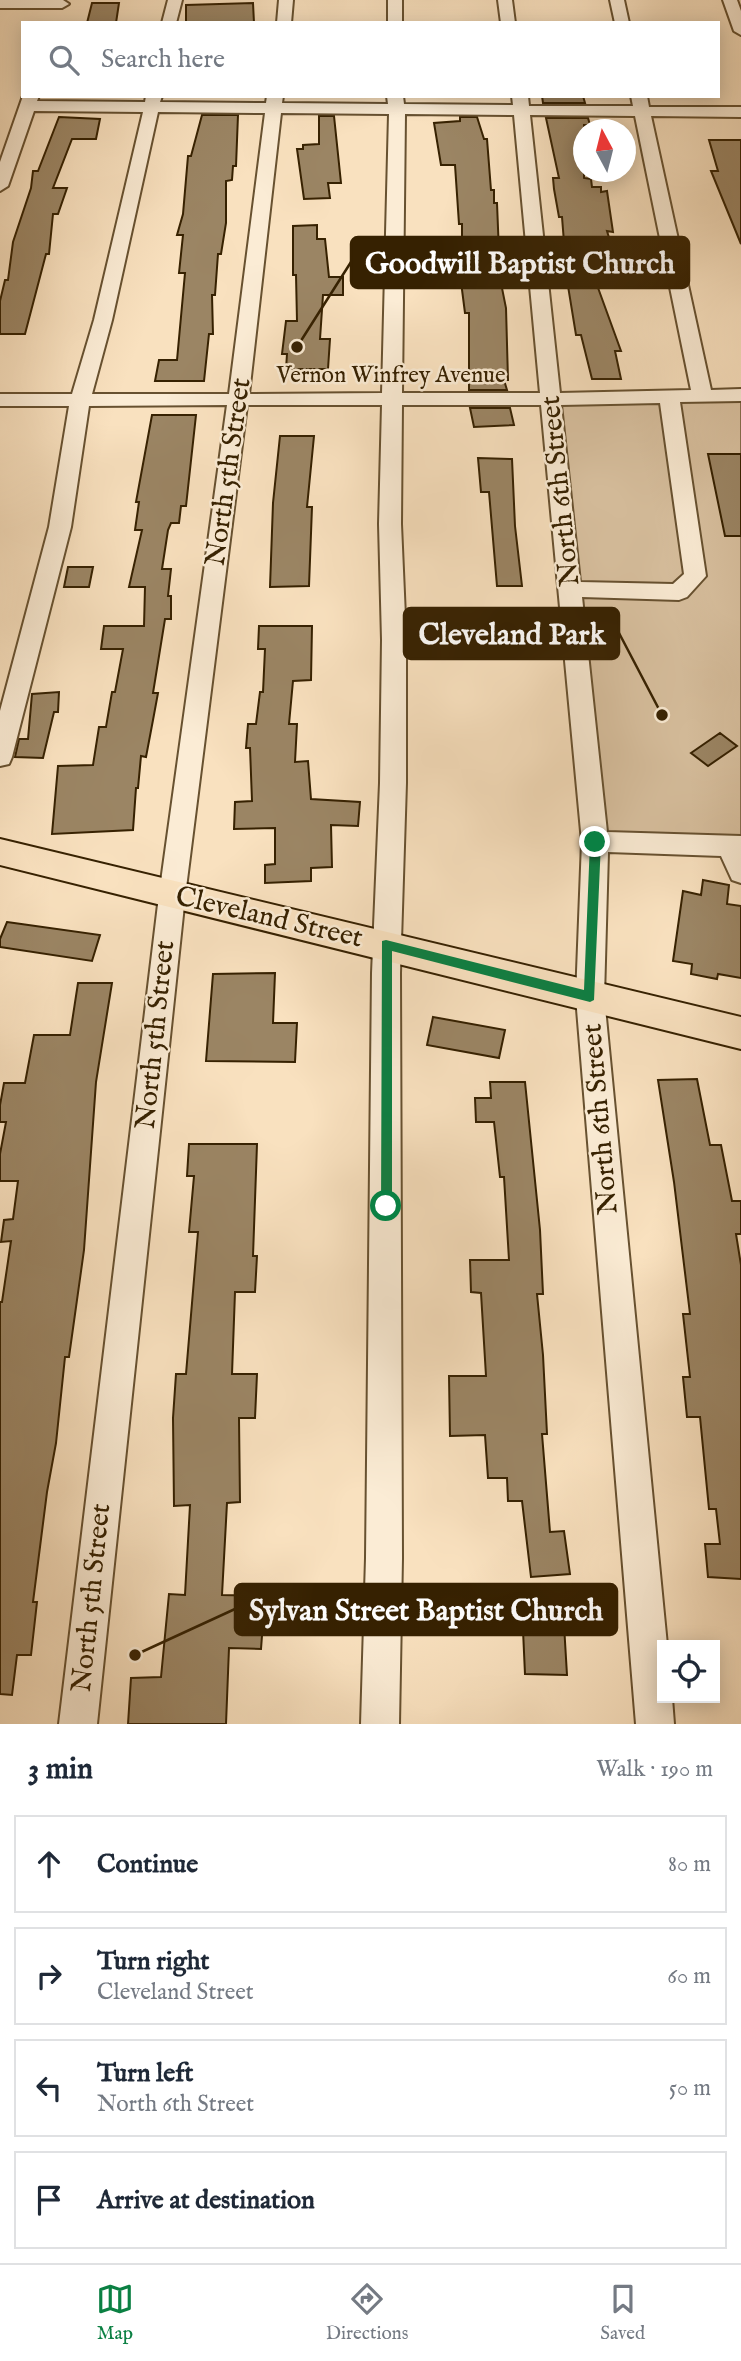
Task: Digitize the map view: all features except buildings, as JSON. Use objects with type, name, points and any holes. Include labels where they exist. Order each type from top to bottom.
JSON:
[{"type":"main road","name":"Cleveland Street","points":[[0,852],[172,896],[386,944],[741,1033]]},
{"type":"street","points":[[284,21],[286,0]]},
{"type":"street","points":[[395,0],[395,21]]},
{"type":"street","points":[[505,0],[508,21]]},
{"type":"street","points":[[617,0],[622,21]]},
{"type":"street","points":[[730,0],[741,31]]},
{"type":"street","points":[[0,4],[63,2],[57,21]]},
{"type":"street","points":[[0,186],[30,101],[640,104],[741,112]]},
{"type":"street","name":"North 5th Street","points":[[78,1724],[172,896],[238,400],[274,102]]},
{"type":"street","points":[[394,400],[396,103]]},
{"type":"street","name":"North 6th Street","points":[[521,104],[595,842],[590,997],[655,1724]]},
{"type":"street","points":[[640,104],[702,395]]},
{"type":"street","name":"Vernon Winfrey Avenue","points":[[0,400],[552,399],[741,395]]},
{"type":"street","points":[[570,589],[679,592],[695,576],[669,396]]},
{"type":"street","points":[[0,757],[60,527],[80,400]]},
{"type":"street","points":[[595,842],[736,846],[741,873]]},
{"type":"lane","points":[[169,21],[174,0]]},
{"type":"lane","points":[[80,400],[103,320],[152,102]]},
{"type":"lane","points":[[380,1724],[384,1558],[386,944],[393,783],[394,640],[390,524],[394,400]]},
{"type":"shaded area","points":[[741,396],[741,846],[595,842],[552,399]]},
{"type":"place","name":"Goodwill Baptist Church","points":[[297,347]]},
{"type":"place","name":"Cleveland Park","points":[[662,715]]},
{"type":"place","name":"Sylvan Street Baptist Church","points":[[135,1655]]},
{"type":"route","points":[[386,1206],[386,944],[590,997],[595,842]]}]
